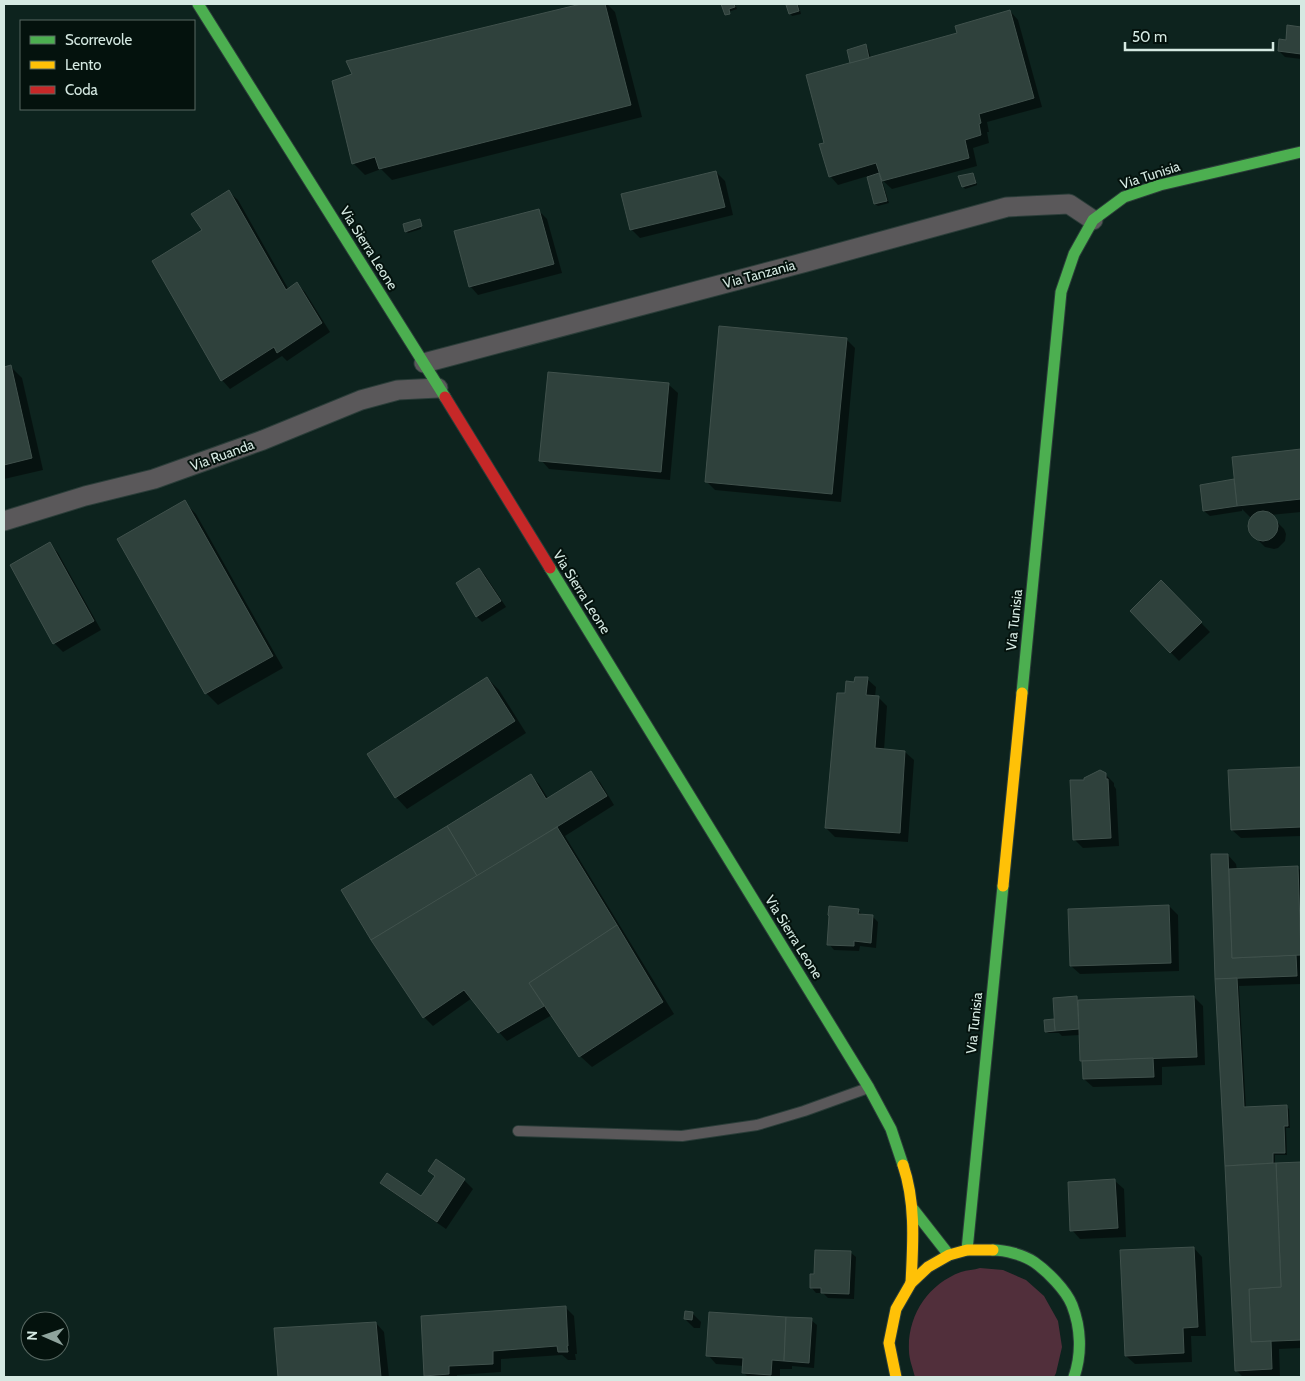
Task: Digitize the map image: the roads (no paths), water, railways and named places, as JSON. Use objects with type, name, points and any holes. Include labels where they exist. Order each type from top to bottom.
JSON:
[{"type":"street","name":"Via Sierra Leone","points":[[198,4],[424,363],[869,1088],[891,1129],[905,1170],[913,1209],[914,1246],[911,1283]]},
{"type":"street","name":"Via Tunisia","points":[[966,1250],[1061,292],[1074,254],[1093,220],[1124,197],[1160,185],[1301,152]]},
{"type":"street","name":"Via Tanzania","points":[[424,363],[1007,207],[1069,204],[1093,220]]},
{"type":"street","name":"Via Ruanda","points":[[4,521],[85,496],[154,479],[263,440],[361,400],[398,390],[438,388]]},
{"type":"street","name":"Via Sierra Leone","points":[[913,1209],[949,1255]]},
{"type":"street","points":[[896,1377],[889,1343],[896,1310],[911,1283],[928,1267],[949,1255],[966,1250],[1004,1250],[1033,1262],[1058,1283],[1072,1304],[1080,1336],[1079,1373]]},
{"type":"lane","points":[[518,1131],[682,1136],[757,1125],[869,1088]]}]
